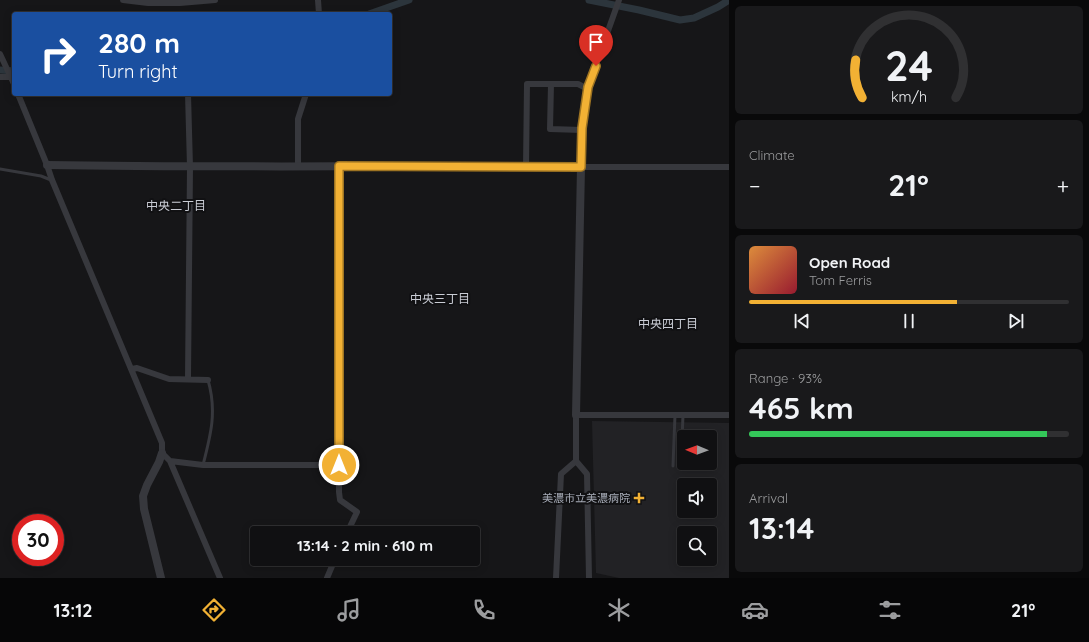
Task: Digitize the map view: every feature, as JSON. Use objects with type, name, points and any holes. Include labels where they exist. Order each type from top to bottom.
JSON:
[{"type":"street","points":[[123,0],[180,3],[215,0]]},
{"type":"street","points":[[318,0],[319,12]]},
{"type":"street","points":[[588,578],[587,474],[576,461],[582,130],[588,89],[619,0]]},
{"type":"street","points":[[0,54],[12,77]]},
{"type":"street","points":[[0,77],[12,77]]},
{"type":"street","points":[[526,166],[527,84],[578,84],[588,89]]},
{"type":"street","points":[[551,84],[550,129],[582,130]]},
{"type":"street","points":[[19,96],[47,164],[52,180],[162,443],[162,453],[159,462],[146,484],[143,496],[144,509],[162,577]]},
{"type":"street","points":[[188,96],[190,167],[188,378]]},
{"type":"street","points":[[298,167],[298,119],[305,96]]},
{"type":"street","points":[[47,164],[190,167],[729,167]]},
{"type":"street","points":[[339,166],[340,500],[357,512],[350,526]]},
{"type":"street","points":[[132,369],[137,368],[168,379],[188,378],[208,380]]},
{"type":"street","points":[[576,415],[729,415]]},
{"type":"street","points":[[162,453],[170,461],[220,578]]},
{"type":"street","points":[[170,461],[204,465],[339,465]]},
{"type":"street","points":[[556,578],[561,474],[576,461]]},
{"type":"street","points":[[327,578],[332,566]]},
{"type":"lane","points":[[0,169],[41,176],[52,180]]},
{"type":"lane","points":[[204,465],[210,438],[213,411],[212,395],[208,380]]},
{"type":"lane","points":[[673,466],[674,415]]},
{"type":"lane","points":[[682,430],[683,415]]},
{"type":"shaded area","name":"美濃市立美濃病院","points":[[592,421],[729,423],[729,578],[619,578],[596,573]]},
{"type":"waterway","points":[[375,12],[409,0]]},
{"type":"waterway","points":[[589,0],[680,20],[694,18],[729,0]]},
{"type":"waterway","points":[[0,70],[12,71]]},
{"type":"place","name":"美濃市立美濃病院","points":[[639,498]]},
{"type":"district","name":"中央二丁目","points":[[176,205]]},
{"type":"district","name":"中央三丁目","points":[[440,298]]},
{"type":"district","name":"中央四丁目","points":[[668,323]]},
{"type":"route","points":[[339,465],[339,166],[581,167],[582,128],[588,87],[596,66]]}]
